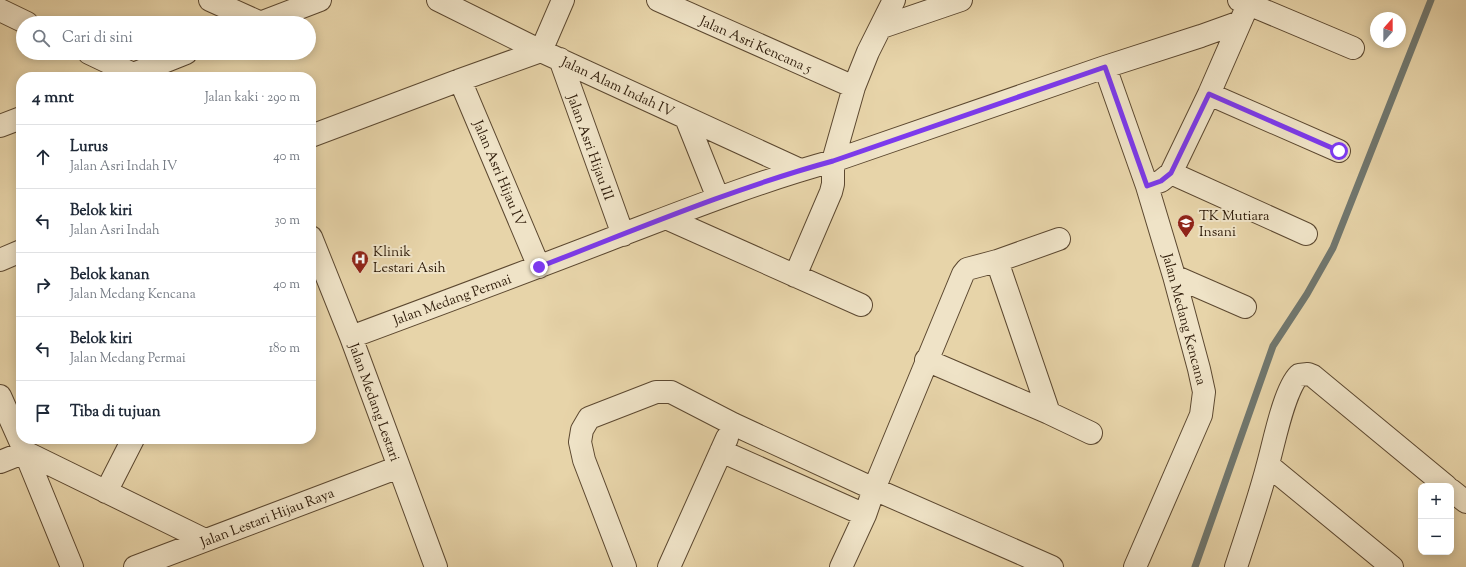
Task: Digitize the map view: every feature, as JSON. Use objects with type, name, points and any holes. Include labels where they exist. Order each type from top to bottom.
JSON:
[{"type":"street","points":[[210,0],[245,16]]},
{"type":"street","points":[[279,16],[320,0]]},
{"type":"street","name":"Jalan Alam Indah IV","points":[[439,0],[550,55],[800,170]]},
{"type":"street","points":[[316,134],[460,80],[550,55],[563,0]]},
{"type":"street","name":"Jalan Asri Kencana 5","points":[[658,0],[854,87]]},
{"type":"street","points":[[882,27],[938,4],[961,0]]},
{"type":"street","points":[[795,276],[831,192],[833,184],[833,161],[854,87],[868,52],[882,27],[891,1]]},
{"type":"street","points":[[1147,186],[1161,181],[1171,173],[1209,94],[1247,7],[1353,48]]},
{"type":"street","name":"Jalan Medang Permai","points":[[351,337],[718,198],[800,170],[833,161],[1105,67],[1201,36],[1247,7]]},
{"type":"street","points":[[0,10],[16,18]]},
{"type":"street","name":"Jalan Asri Hijau III","points":[[550,55],[623,235]]},
{"type":"street","points":[[101,60],[122,72]]},
{"type":"street","points":[[139,72],[169,60]]},
{"type":"street","name":"Jalan Medang Kencana","points":[[1105,67],[1147,186],[1174,276],[1204,392],[1201,415],[1135,567]]},
{"type":"street","name":"Jalan Asri Hijau IV","points":[[460,80],[539,267]]},
{"type":"street","points":[[1209,94],[1339,151]]},
{"type":"street","points":[[686,118],[718,198]]},
{"type":"street","points":[[0,126],[16,120]]},
{"type":"street","points":[[1171,173],[1306,234]]},
{"type":"street","points":[[666,218],[860,305]]},
{"type":"street","points":[[841,567],[865,515],[926,360],[963,274],[967,269],[997,262],[1059,240]]},
{"type":"street","name":"Jalan Medang Lestari","points":[[316,250],[351,337],[436,567]]},
{"type":"street","points":[[997,262],[1049,413]]},
{"type":"street","points":[[1174,276],[1245,307]]},
{"type":"street","points":[[926,360],[1049,413],[1091,433]]},
{"type":"street","points":[[1236,567],[1268,465],[1278,423],[1293,383],[1299,375],[1308,374],[1313,376],[1442,483]]},
{"type":"street","points":[[625,567],[584,460],[580,442],[582,430],[589,418],[656,392],[671,392],[733,424],[874,489],[1052,567]]},
{"type":"street","points":[[0,396],[16,432]]},
{"type":"street","points":[[669,567],[733,424]]},
{"type":"street","points":[[21,444],[72,567]]},
{"type":"street","points":[[106,492],[130,444]]},
{"type":"street","points":[[721,450],[865,515]]},
{"type":"street","points":[[0,462],[25,452],[205,540]]},
{"type":"street","points":[[1268,465],[1392,567]]},
{"type":"street","name":"Jalan Lestari Hijau Raya","points":[[135,567],[398,467]]},
{"type":"street","points":[[1454,492],[1466,502]]},
{"type":"waterway","points":[[1195,567],[1273,346],[1307,294],[1333,248],[1431,0]]},
{"type":"place","name":"TK Mutiara Insani","points":[[1186,238]]},
{"type":"place","name":"Klinik Lestari Asih","points":[[360,274]]},
{"type":"route","points":[[539,267],[718,198],[800,170],[833,161],[1105,67],[1147,186],[1161,181],[1171,173],[1209,94],[1339,151]]}]
